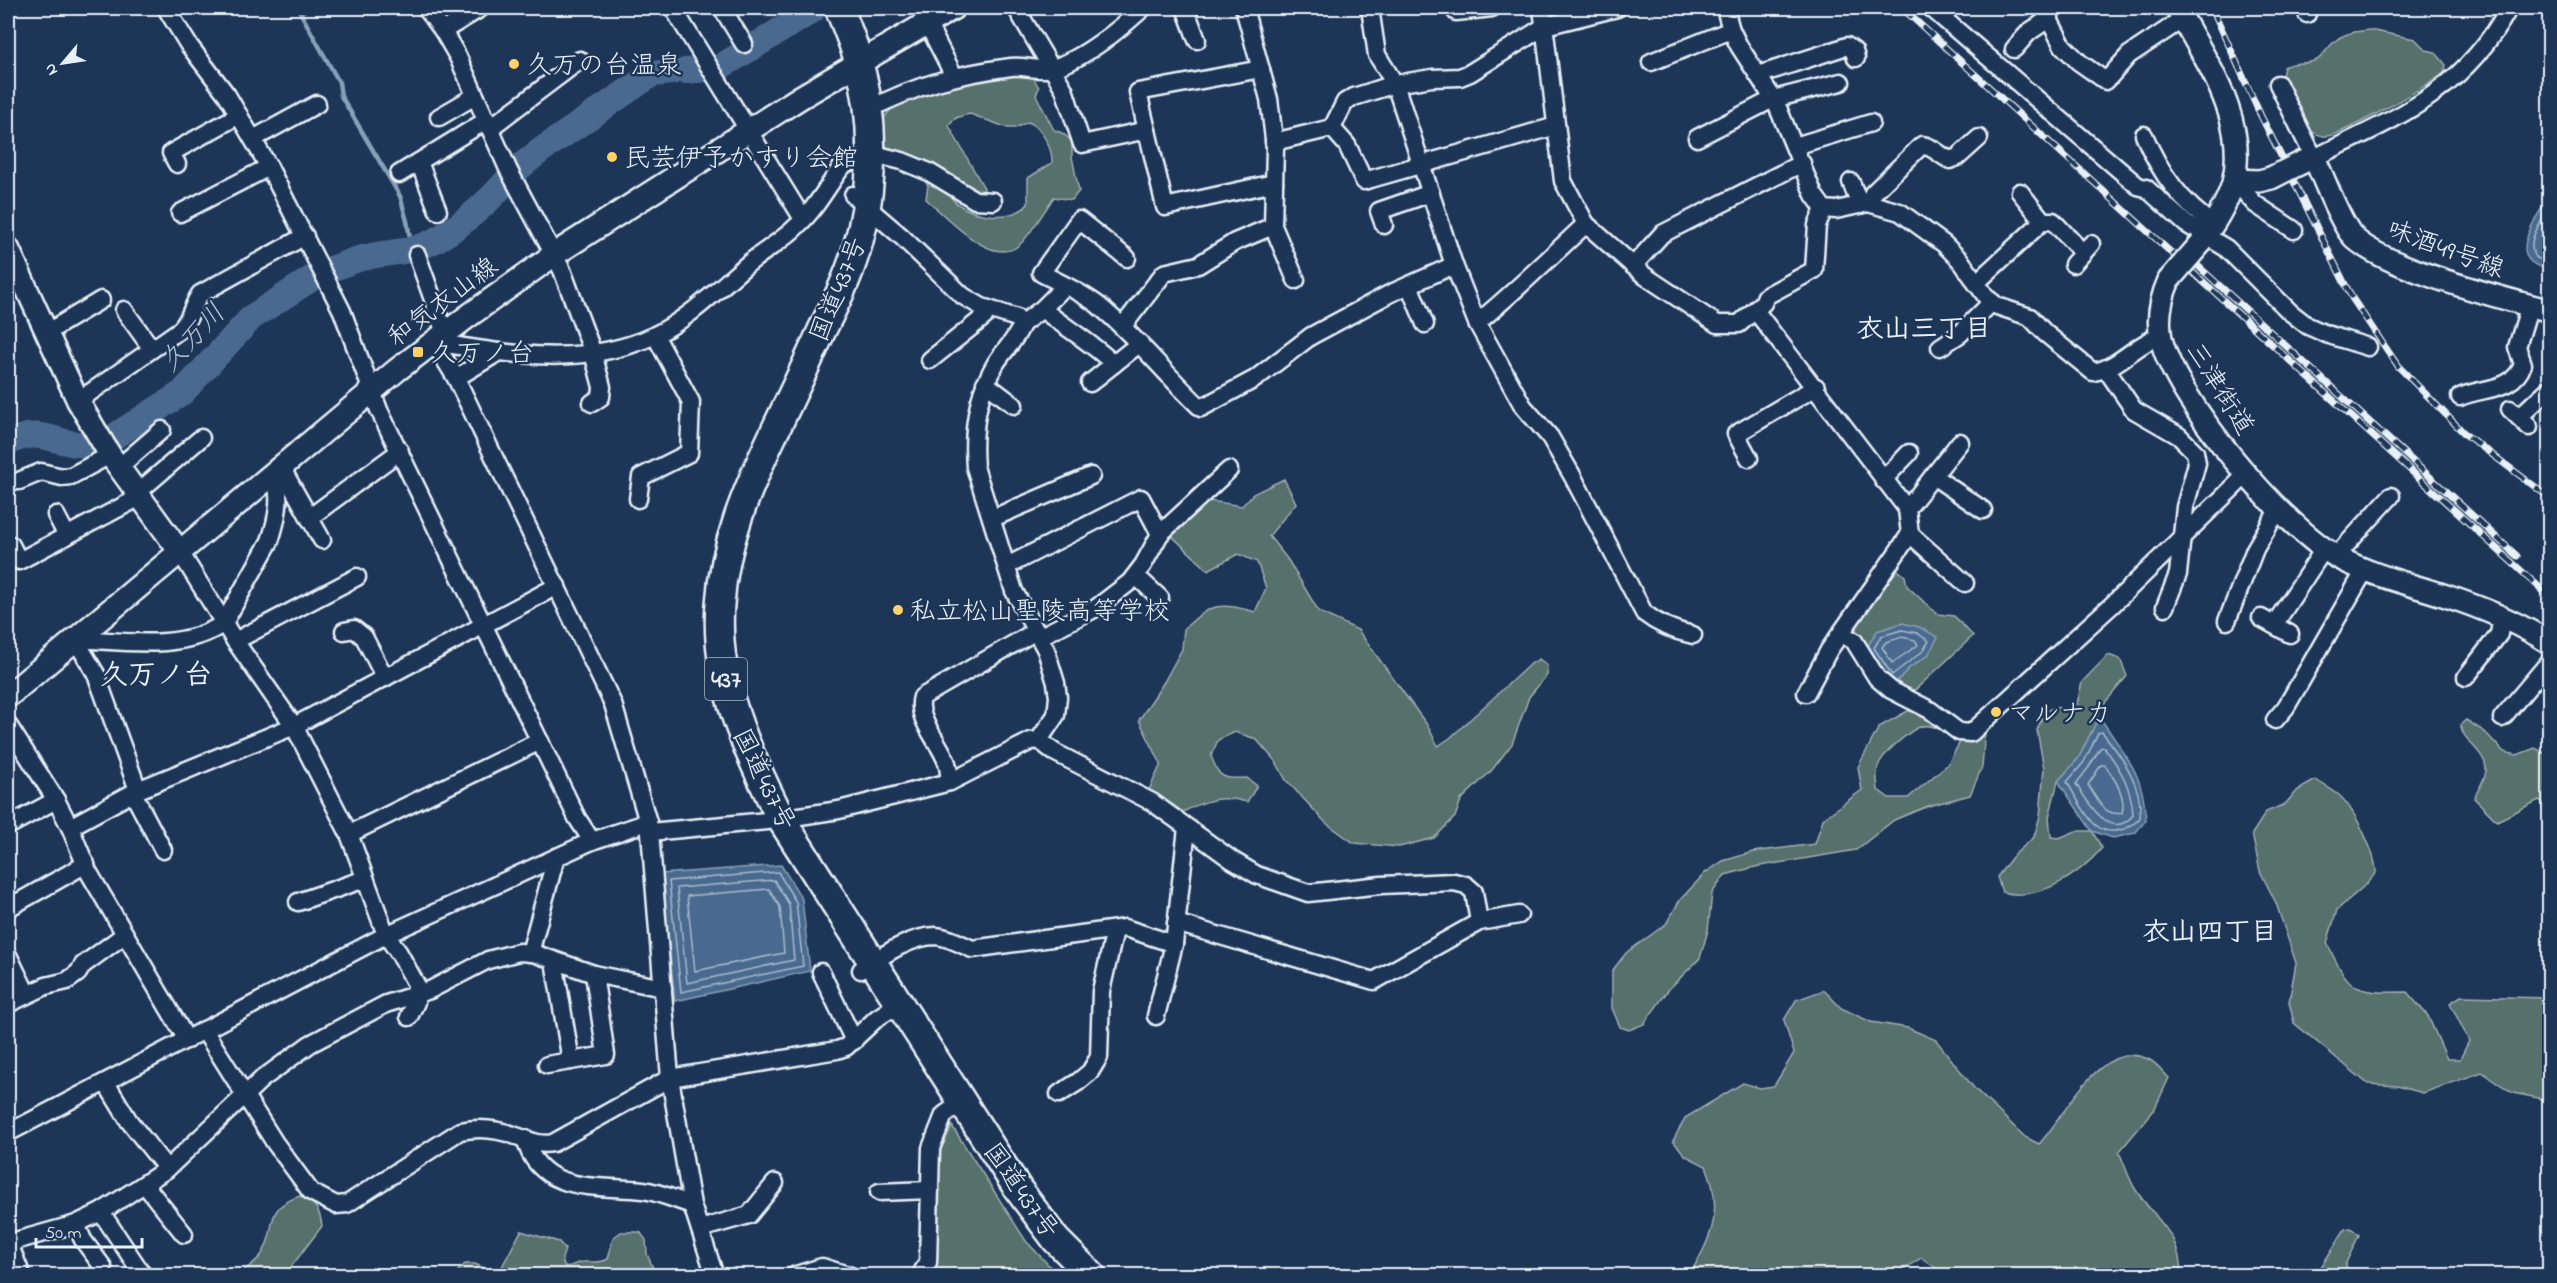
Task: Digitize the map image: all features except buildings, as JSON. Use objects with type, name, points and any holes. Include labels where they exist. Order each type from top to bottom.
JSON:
[{"type":"highway","name":"国道437号","points":[[825,8],[853,67],[853,103],[863,157]]},
{"type":"highway","name":"国道437号","points":[[839,8],[853,67],[868,110],[860,201],[827,287],[739,476],[720,525],[710,568],[705,605],[707,651],[716,710],[737,764],[957,1105],[1027,1225],[1071,1275]]},
{"type":"highway","name":"国道437号","points":[[957,1105],[1038,1216],[1062,1246],[1092,1275]]},
{"type":"main road","name":"和気衣山線","points":[[8,696],[372,391],[440,338],[555,254],[750,129],[937,14]]},
{"type":"street","points":[[166,8],[188,44],[227,95],[269,167],[305,236],[351,331],[379,410],[577,818],[592,841]]},
{"type":"street","points":[[426,8],[458,57],[515,183],[555,254],[593,353],[602,387],[601,397],[592,403]]},
{"type":"street","points":[[443,31],[481,8]]},
{"type":"street","points":[[674,8],[803,219]]},
{"type":"street","points":[[722,8],[728,32],[744,44]]},
{"type":"street","points":[[1016,8],[1053,68],[1072,110],[1082,144],[1147,130]]},
{"type":"street","points":[[868,110],[900,94],[954,76],[1015,66],[1053,68],[1107,38],[1143,8]]},
{"type":"street","points":[[1185,8],[1197,40]]},
{"type":"street","points":[[1244,8],[1269,99],[1274,142],[1273,226],[1296,280]]},
{"type":"street","points":[[1370,8],[1377,55],[1395,84],[1454,265],[1477,323],[1524,406],[1550,437],[1573,477],[1644,614],[1665,627],[1693,635]]},
{"type":"street","points":[[1456,12],[1492,8]]},
{"type":"street","points":[[1542,8],[1563,181],[1586,224],[1633,266],[1717,324],[1739,324],[1763,303],[1766,296],[1814,270],[1817,225],[1824,209]]},
{"type":"street","points":[[1274,142],[1332,128],[1345,102],[1395,84],[1432,78],[1460,77],[1545,26],[1617,8]]},
{"type":"street","points":[[1725,8],[1731,30],[1773,99],[1814,195],[1824,209],[1836,210],[1864,204],[1900,212],[1919,224],[1949,250],[1992,302],[1997,306],[2030,317],[2045,333],[2093,372],[2106,369],[2146,341],[2160,336]]},
{"type":"street","points":[[1931,8],[2138,186],[2146,188],[2186,224],[2207,234],[2226,248],[2290,312],[2308,326],[2368,347]]},
{"type":"street","points":[[2234,180],[2259,181],[2271,178],[2404,113],[2455,79],[2472,62],[2509,8]]},
{"type":"street","points":[[2014,49],[2046,13],[2063,46],[2079,62],[2106,81],[2129,55],[2180,13]]},
{"type":"street","name":"三津街道","points":[[2180,13],[2230,113],[2234,130],[2234,180],[2207,234],[2169,280],[2162,295],[2159,315],[2160,336],[2165,352],[2182,386],[2247,474],[2278,510],[2330,553],[2365,570],[2502,616],[2550,643]]},
{"type":"street","points":[[937,14],[954,76]]},
{"type":"street","points":[[1651,62],[1731,30]]},
{"type":"street","points":[[1758,75],[1847,46],[1854,51],[1856,58]]},
{"type":"street","points":[[399,174],[488,124],[580,60]]},
{"type":"street","points":[[1261,69],[1138,92],[1165,207],[1274,183]]},
{"type":"street","points":[[1697,138],[1773,99],[1841,82]]},
{"type":"street","name":"味酒49号線","points":[[2278,84],[2308,160],[2350,232],[2368,249],[2450,282],[2540,308]]},
{"type":"street","points":[[439,117],[476,96]]},
{"type":"street","points":[[253,139],[317,104]]},
{"type":"street","points":[[177,164],[171,153],[239,115]]},
{"type":"street","points":[[1795,146],[1871,123]]},
{"type":"street","points":[[1332,128],[1347,146],[1364,181],[1556,126]]},
{"type":"street","points":[[2144,135],[2164,173],[2183,200],[2196,213],[2207,234]]},
{"type":"street","points":[[1864,204],[1922,145],[1929,146],[1941,157],[1950,160],[1958,157],[1978,138]]},
{"type":"street","points":[[440,338],[499,352],[559,357],[593,353],[632,344],[655,335],[703,303],[803,219],[841,168],[846,163],[863,157],[902,161],[929,172],[975,200],[993,201]]},
{"type":"street","points":[[419,162],[438,211]]},
{"type":"street","points":[[1633,266],[1662,234],[1802,163]]},
{"type":"street","points":[[186,204],[269,167]]},
{"type":"street","points":[[2234,180],[2256,204],[2294,230]]},
{"type":"street","points":[[1851,182],[1864,204]]},
{"type":"street","points":[[2020,192],[2043,221]]},
{"type":"street","points":[[1384,225],[1379,211],[1431,193]]},
{"type":"street","points":[[860,201],[901,236],[963,296],[988,309],[1017,318],[1022,324]]},
{"type":"street","points":[[1127,258],[1079,220],[1041,273],[1095,303],[1123,326],[1173,382],[1201,408],[1255,379],[1311,336],[1409,285],[1454,265]]},
{"type":"street","points":[[1976,283],[2043,221],[2053,221],[2082,254]]},
{"type":"street","points":[[1477,323],[1518,289],[1534,271],[1586,224]]},
{"type":"street","points":[[1123,326],[1164,273],[1198,265],[1235,242],[1273,226]]},
{"type":"street","points":[[78,401],[181,329],[188,321],[200,294],[305,236]]},
{"type":"street","points":[[8,248],[78,401],[114,461],[180,552],[235,641],[294,726],[349,834],[386,935],[410,974],[417,994],[414,1009],[409,1017]]},
{"type":"street","points":[[417,255],[440,338],[456,378],[612,704],[649,827],[670,1078],[692,1205],[715,1275]]},
{"type":"street","points":[[1409,285],[1425,324]]},
{"type":"street","points":[[1039,740],[1056,715],[1058,698],[1046,650],[1014,591],[993,518],[975,467],[973,450],[985,383],[1022,324],[1042,309],[1065,286]]},
{"type":"street","points":[[46,333],[101,300]]},
{"type":"street","points":[[1940,347],[1967,328],[1992,302]]},
{"type":"street","points":[[2460,397],[2473,391],[2492,390],[2516,377],[2523,364],[2517,347],[2540,308]]},
{"type":"street","points":[[930,360],[984,317],[988,309]]},
{"type":"street","points":[[1042,309],[1078,337],[1094,345],[1114,364]]},
{"type":"street","points":[[124,310],[152,349]]},
{"type":"street","points":[[1755,310],[1907,509],[1910,534],[1965,583]]},
{"type":"street","points":[[638,499],[641,477],[688,453],[691,402],[655,335]]},
{"type":"street","points":[[1090,383],[1140,343]]},
{"type":"street","points":[[456,378],[499,352]]},
{"type":"street","points":[[2106,369],[2134,410],[2178,436],[2194,452],[2197,463],[2185,507],[2178,574],[2165,607]]},
{"type":"street","points":[[985,383],[1014,405]]},
{"type":"street","points":[[1749,458],[1736,434],[1816,387]]},
{"type":"street","points":[[2519,418],[2550,388]]},
{"type":"street","points":[[19,481],[41,472],[62,477],[71,476],[114,461],[162,430]]},
{"type":"street","points":[[11,545],[19,561],[67,536],[139,495],[201,438]]},
{"type":"street","points":[[1907,509],[1960,442]]},
{"type":"street","points":[[309,518],[400,451]]},
{"type":"street","points":[[1883,480],[1909,453]]},
{"type":"street","points":[[950,782],[948,765],[943,752],[921,712],[922,697],[1038,634],[1096,608],[1136,576],[1160,534],[1229,470]]},
{"type":"street","points":[[277,471],[322,540]]},
{"type":"street","points":[[75,639],[174,641],[198,637],[213,631],[224,623],[270,541],[274,528],[278,491],[277,471]]},
{"type":"street","points":[[1842,634],[1854,641],[1878,678],[1891,690],[1930,710],[1959,732],[1971,733],[2112,605],[2247,474]]},
{"type":"street","points":[[993,518],[1091,476]]},
{"type":"street","points":[[1933,476],[1983,510]]},
{"type":"street","points":[[2290,634],[2267,621],[2330,553],[2391,496]]},
{"type":"street","points":[[1007,566],[1142,498],[1160,534]]},
{"type":"street","points":[[2227,621],[2255,549],[2278,510]]},
{"type":"street","points":[[56,514],[67,536]]},
{"type":"street","points":[[1806,693],[1829,650],[1842,634],[1856,608],[1910,534]]},
{"type":"street","points":[[2275,720],[2286,707],[2365,570]]},
{"type":"street","points":[[1136,576],[1160,598]]},
{"type":"street","points":[[235,641],[357,577]]},
{"type":"street","points":[[70,828],[136,792],[294,726],[556,586]]},
{"type":"street","points":[[2466,677],[2499,633],[2502,616]]},
{"type":"street","points":[[344,631],[354,629],[364,637],[385,678]]},
{"type":"street","points":[[75,639],[96,674],[136,792],[163,850]]},
{"type":"street","points":[[2502,718],[2550,661]]},
{"type":"street","points":[[8,725],[56,800],[86,864],[124,935],[187,1040]]},
{"type":"street","points":[[8,1133],[386,935],[592,841],[649,827],[774,820],[839,810],[950,782],[1031,741],[1039,740],[1054,752],[1152,802],[1232,860],[1257,875],[1308,893],[1381,885],[1454,882],[1466,885],[1474,892],[1479,922]]},
{"type":"street","points":[[349,834],[540,741]]},
{"type":"street","points":[[8,826],[56,800]]},
{"type":"street","points":[[1156,1016],[1174,944],[1188,828]]},
{"type":"street","points":[[530,953],[556,857]]},
{"type":"street","points":[[8,908],[86,864]]},
{"type":"street","points":[[298,902],[365,879]]},
{"type":"street","points":[[1176,924],[1374,981],[1479,922],[1519,915]]},
{"type":"street","points":[[867,966],[907,944],[935,936],[950,939],[972,949],[1125,928],[1174,944]]},
{"type":"street","points":[[1059,1094],[1078,1083],[1090,1072],[1099,1057],[1101,991],[1115,930]]},
{"type":"street","points":[[8,1004],[46,986],[67,981],[78,973],[83,965],[124,935]]},
{"type":"street","points":[[22,1275],[8,1242],[76,1224],[101,1212],[145,1185],[167,1169],[262,1079],[310,1044],[386,1004],[430,990],[488,960],[519,952],[530,953],[594,974],[663,988]]},
{"type":"street","points":[[8,955],[27,994]]},
{"type":"street","points":[[554,961],[571,1061]]},
{"type":"street","points":[[821,972],[854,1041]]},
{"type":"street","points":[[548,1065],[606,1055],[594,974]]},
{"type":"street","points":[[204,1030],[275,1143],[311,1192],[336,1205],[347,1204],[460,1131],[475,1128],[494,1130],[545,1145],[553,1143],[670,1078],[837,1050],[854,1041],[877,1018],[894,1007]]},
{"type":"street","points":[[106,1083],[129,1121],[167,1169]]},
{"type":"street","points":[[920,1275],[928,1262],[931,1148],[940,1121],[957,1105]]},
{"type":"street","points":[[525,1139],[527,1149],[541,1168],[576,1186],[645,1190],[692,1205]]},
{"type":"street","points":[[700,1229],[749,1215],[775,1183]]},
{"type":"street","points":[[145,1185],[184,1234]]},
{"type":"street","points":[[879,1192],[930,1190]]},
{"type":"street","points":[[101,1212],[143,1275]]},
{"type":"street","points":[[76,1224],[83,1240],[103,1267]]},
{"type":"street","points":[[793,1275],[822,1267],[851,1275]]},
{"type":"green space","points":[[2369,30],[2415,39],[2426,50],[2435,52],[2446,65],[2444,73],[2349,128],[2326,136],[2312,132],[2305,127],[2282,76],[2284,67],[2317,60],[2339,38]]},
{"type":"green space","points":[[1016,72],[1032,75],[1039,88],[1036,95],[1054,130],[1072,141],[1072,157],[1079,191],[1072,200],[1054,197],[1032,230],[1018,246],[1007,251],[995,250],[969,237],[926,199],[928,185],[915,172],[905,174],[897,168],[889,155],[883,125],[885,117],[894,107],[925,92],[965,81]],"holes":[[[970,114],[1008,128],[1015,128],[1028,122],[1033,124],[1045,139],[1052,157],[1052,163],[1028,178],[1028,204],[1021,210],[1000,216],[976,213],[956,203],[950,196],[950,190],[984,194],[984,188],[949,126],[951,123],[960,116]]]},
{"type":"green space","points":[[1284,479],[1296,503],[1269,536],[1288,560],[1319,612],[1358,630],[1427,725],[1438,746],[1450,738],[1529,665],[1539,659],[1547,665],[1547,675],[1529,697],[1512,744],[1492,770],[1461,800],[1455,817],[1434,838],[1399,847],[1354,843],[1326,823],[1286,780],[1276,762],[1256,739],[1235,732],[1218,740],[1211,756],[1223,776],[1247,778],[1257,786],[1247,802],[1230,799],[1214,800],[1183,812],[1149,790],[1161,764],[1139,720],[1182,649],[1184,629],[1201,614],[1216,607],[1233,607],[1255,612],[1266,588],[1257,562],[1238,554],[1208,570],[1172,536],[1179,524],[1210,501],[1242,506],[1253,494]]},
{"type":"green space","points":[[1889,563],[1905,576],[1907,586],[1937,614],[1954,616],[1973,636],[1916,689],[1908,691],[1894,684],[1909,668],[1928,655],[1866,649],[1848,622]]},
{"type":"green space","points":[[2108,655],[2120,659],[2127,676],[2099,710],[2096,723],[2078,759],[2058,781],[2049,817],[2051,837],[2059,838],[2076,831],[2092,831],[2102,848],[2082,868],[2044,890],[2016,894],[2002,892],[1997,877],[2013,856],[2034,837],[2040,816],[2044,768],[2037,730],[2045,711],[2056,707],[2067,711],[2077,704],[2082,682]]},
{"type":"green space","points":[[1930,703],[1948,711],[1954,724],[1945,732],[1932,726],[1923,726],[1912,731],[1900,741],[1878,765],[1878,790],[1889,798],[1908,798],[1948,764],[1967,729],[1979,714],[1986,719],[1982,767],[1970,795],[1928,806],[1894,820],[1856,850],[1755,867],[1725,875],[1712,893],[1708,930],[1700,958],[1669,989],[1644,1024],[1629,1030],[1620,1027],[1612,1008],[1612,971],[1626,953],[1666,924],[1680,900],[1705,873],[1723,861],[1753,852],[1815,844],[1823,819],[1862,790],[1858,767],[1879,727],[1906,712]]},
{"type":"green space","points":[[2466,720],[2485,732],[2504,752],[2517,755],[2535,748],[2549,755],[2549,808],[2539,800],[2497,821],[2474,798],[2486,771],[2483,758],[2462,731],[2460,725]]},
{"type":"green space","points":[[2316,780],[2346,802],[2363,832],[2375,864],[2376,873],[2337,910],[2327,943],[2348,980],[2364,990],[2407,992],[2428,1016],[2447,1059],[2460,1059],[2469,1041],[2450,1003],[2461,996],[2549,998],[2549,1095],[2543,1099],[2513,1093],[2482,1072],[2423,1093],[2397,1086],[2368,1084],[2294,1023],[2289,1002],[2296,963],[2276,903],[2260,871],[2252,834],[2266,812],[2285,804],[2298,790]]},
{"type":"green space","points":[[1824,990],[1841,1008],[1871,1022],[1908,1028],[1936,1040],[1974,1088],[2025,1137],[2039,1144],[2072,1099],[2099,1069],[2114,1059],[2131,1055],[2154,1062],[2169,1078],[2154,1110],[2119,1152],[2134,1187],[2171,1236],[2180,1259],[2181,1275],[1940,1275],[1939,1270],[1921,1258],[1896,1275],[1689,1275],[1709,1236],[1715,1210],[1714,1196],[1706,1166],[1686,1156],[1673,1141],[1685,1118],[1743,1083],[1760,1088],[1774,1086],[1794,1053],[1784,1020],[1796,1000]]},
{"type":"green space","points":[[952,1126],[1026,1241],[1058,1275],[930,1275],[937,1265],[939,1154]]},
{"type":"green space","points":[[300,1196],[316,1207],[322,1226],[285,1275],[237,1276],[262,1254],[270,1235],[275,1213],[288,1201]]},
{"type":"green space","points":[[2351,1228],[2359,1235],[2345,1265],[2349,1275],[2316,1275],[2345,1229]]},
{"type":"green space","points":[[521,1231],[559,1242],[565,1249],[562,1259],[564,1266],[568,1267],[582,1262],[601,1262],[608,1259],[613,1238],[621,1232],[640,1232],[646,1240],[647,1254],[656,1275],[454,1275],[465,1264],[475,1264],[498,1274]]},
{"type":"water","points":[[2549,197],[2549,269],[2535,265],[2528,258],[2525,249],[2531,228]]},
{"type":"water","points":[[1902,623],[1919,627],[1938,637],[1928,655],[1909,668],[1894,684],[1885,677],[1866,649],[1877,631]]},
{"type":"water","points":[[2103,722],[2133,767],[2145,804],[2146,820],[2135,833],[2113,838],[2092,831],[2058,781],[2078,759],[2096,723]]},
{"type":"water","points":[[781,865],[802,899],[810,971],[675,1001],[661,874]]},
{"type":"waterway","points":[[309,8],[300,12],[339,82],[341,96],[400,196],[412,249]]},
{"type":"waterway","name":"久万川","points":[[720,67],[812,11]]},
{"type":"waterway","name":"久万川","points":[[685,71],[708,69]]},
{"type":"waterway","name":"久万川","points":[[515,171],[540,151],[652,74],[672,72]]},
{"type":"waterway","name":"久万川","points":[[331,269],[362,258],[411,250],[429,243],[467,219],[509,178]]},
{"type":"waterway","name":"久万川","points":[[110,439],[182,393],[252,317],[317,275]]},
{"type":"waterway","name":"久万川","points":[[8,443],[20,438],[41,436],[70,443],[93,444]]},
{"type":"railway","points":[[1902,8],[2550,597]]},
{"type":"railway","points":[[2212,8],[2260,114],[2352,298],[2398,366],[2466,435],[2550,498]]},
{"type":"railway","points":[[2186,255],[2517,556]]},
{"type":"place","name":"久万の台温泉","points":[[514,64]]},
{"type":"place","name":"民芸伊予かすり会館","points":[[612,157]]},
{"type":"place","name":"久万ノ台","points":[[418,352]]},
{"type":"place","name":"私立松山聖陵高等学校","points":[[898,610]]},
{"type":"place","name":"マルナカ","points":[[1996,712]]},
{"type":"district","name":"衣山三丁目","points":[[1924,328]]},
{"type":"district","name":"久万ノ台","points":[[156,673]]},
{"type":"district","name":"衣山四丁目","points":[[2210,931]]}]
